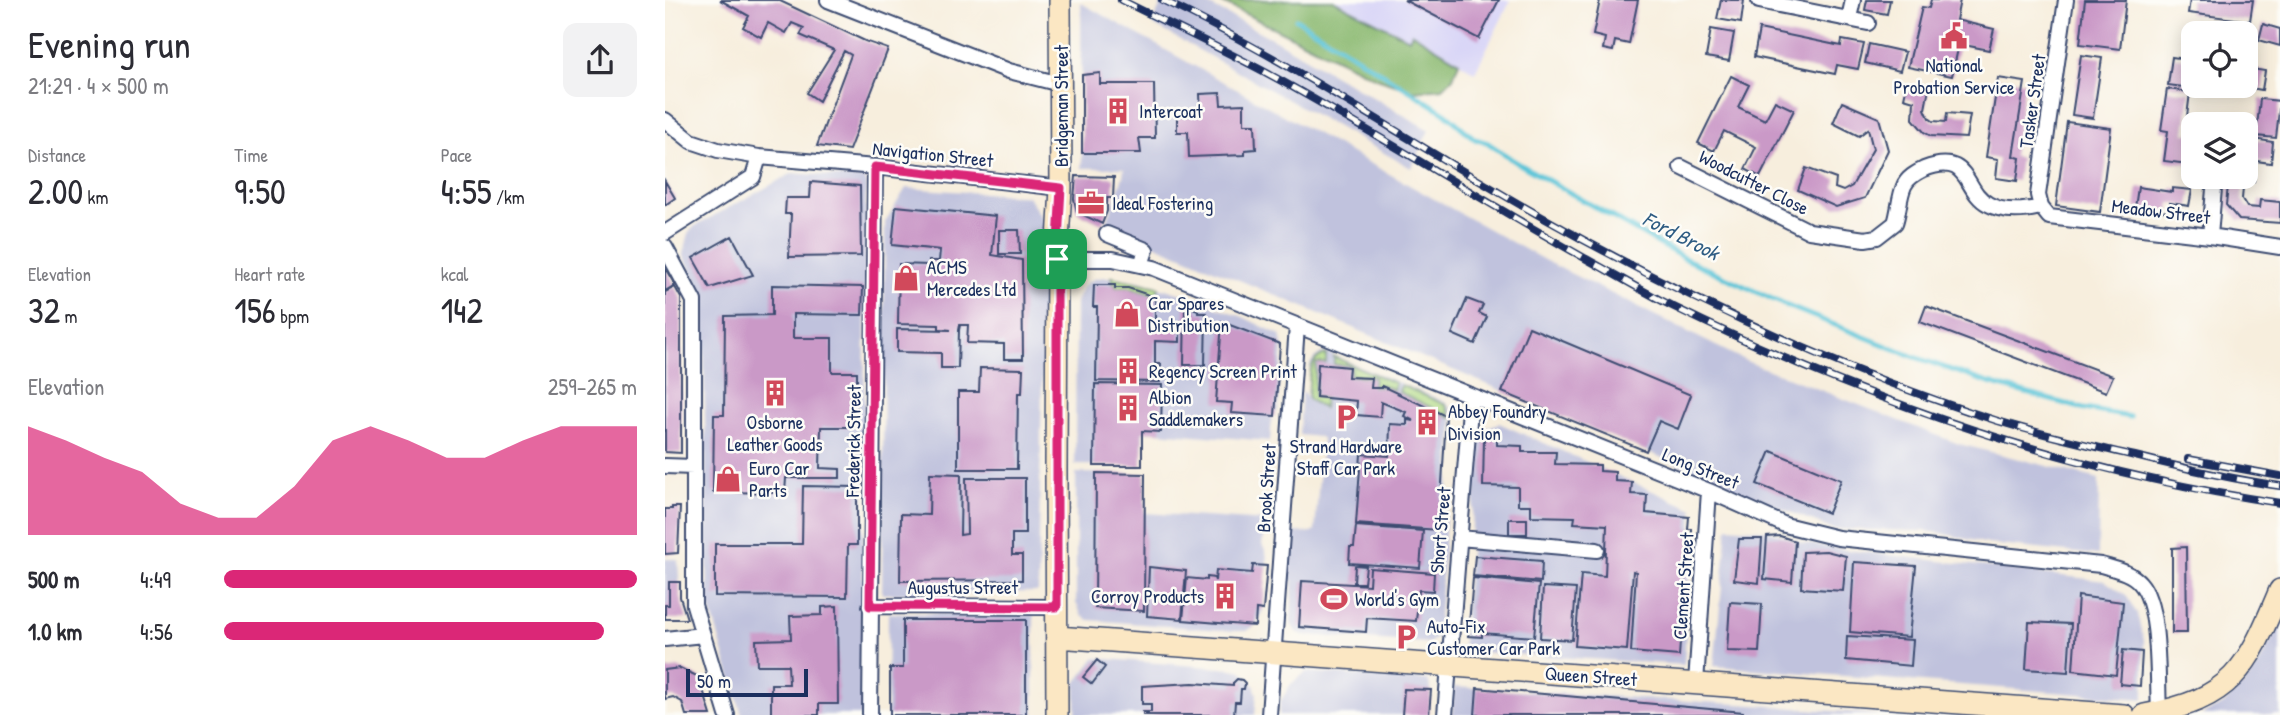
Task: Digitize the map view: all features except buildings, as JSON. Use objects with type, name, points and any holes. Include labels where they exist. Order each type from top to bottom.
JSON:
[{"type":"street","points":[[828,0],[1009,71],[1060,84]]},
{"type":"street","name":"Bridgeman Street","points":[[1057,715],[1057,259],[1061,188],[1061,0]]},
{"type":"street","points":[[1849,18],[1853,0]]},
{"type":"street","name":"Tasker Street","points":[[2041,207],[2038,195],[2066,0]]},
{"type":"street","points":[[1759,1],[1868,23]]},
{"type":"street","name":"Navigation Street","points":[[665,120],[691,141],[719,150],[759,157],[1061,188]]},
{"type":"street","points":[[665,233],[753,177],[759,157]]},
{"type":"street","name":"Woodcutter Close","points":[[1681,167],[1809,231],[1865,239],[1877,237],[1895,223],[1904,186],[1915,173],[1934,166],[1952,166],[1961,171],[1979,198],[1989,205],[2010,211],[2041,207]]},
{"type":"street","name":"Frederick Street","points":[[870,715],[875,167]]},
{"type":"street","points":[[2210,236],[2214,189]]},
{"type":"street","name":"Meadow Street","points":[[2041,207],[2049,217],[2280,247]]},
{"type":"street","points":[[1107,234],[1146,250],[1141,265]]},
{"type":"street","points":[[665,247],[694,301],[694,605],[727,715]]},
{"type":"street","name":"Long Street","points":[[1057,259],[1113,259],[1154,268],[1709,491],[1786,525],[1838,538],[2101,565],[2126,573],[2140,582],[2150,598],[2154,621],[2151,714]]},
{"type":"street","name":"Brook Street","points":[[1269,715],[1297,326]]},
{"type":"street","name":"Short Street","points":[[1445,715],[1471,397]]},
{"type":"street","points":[[665,466],[694,467]]},
{"type":"street","name":"Clement Street","points":[[1696,683],[1709,491]]},
{"type":"street","points":[[1459,538],[1597,550]]},
{"type":"street","points":[[2151,714],[2188,705],[2218,691],[2239,670],[2260,637],[2280,590]]},
{"type":"street","name":"Augustus Street","points":[[870,606],[1057,607]]},
{"type":"street","points":[[665,639],[703,635]]},
{"type":"street","name":"Queen Street","points":[[1058,638],[2123,715]]},
{"type":"shaded area","points":[[1163,0],[1199,0],[1275,40],[1429,130],[1411,168],[1152,24]]},
{"type":"shaded area","points":[[1333,0],[1511,0],[1475,72],[1413,34],[1409,39]]},
{"type":"shaded area","points":[[1081,3],[1546,261],[1746,361],[1959,444],[2099,479],[2098,555],[1988,544],[1924,531],[1831,529],[1106,224],[1124,168],[1082,168]]},
{"type":"shaded area","points":[[793,173],[866,179],[862,715],[742,715],[708,601],[703,295],[683,254],[688,233],[695,226]]},
{"type":"shaded area","points":[[906,188],[1028,196],[1045,223],[1038,592],[882,594],[885,222]]},
{"type":"shaded area","points":[[1096,278],[1139,281],[1188,296],[1243,317],[1280,335],[1283,346],[1278,410],[1272,418],[1270,441],[1143,431],[1142,466],[1075,465],[1076,302],[1088,282]]},
{"type":"shaded area","points":[[1321,353],[1328,353],[1445,402],[1451,408],[1453,424],[1438,629],[1436,638],[1429,643],[1303,635],[1296,632],[1291,623],[1293,580],[1288,580],[1291,532],[1315,531],[1322,439],[1299,435],[1302,390],[1307,397],[1310,364]]},
{"type":"shaded area","points":[[1499,423],[1693,509],[1684,665],[1462,651],[1479,437],[1488,427]]},
{"type":"shaded area","points":[[1076,473],[1145,474],[1145,513],[1266,521],[1262,545],[1267,560],[1263,610],[1255,626],[1246,631],[1234,631],[1089,620],[1082,616],[1076,603]]},
{"type":"shaded area","points":[[1728,527],[1768,530],[1803,543],[1839,549],[2105,581],[2126,595],[2137,614],[2144,640],[2144,699],[1714,666]]},
{"type":"shaded area","points":[[665,559],[678,559],[680,597],[665,619]]},
{"type":"shaded area","points":[[888,613],[1034,615],[1034,715],[887,715]]},
{"type":"shaded area","points":[[2280,616],[2280,715],[2201,715],[2223,705],[2253,675],[2273,637]]},
{"type":"shaded area","points":[[1095,658],[1242,671],[1254,685],[1257,694],[1255,715],[1076,715],[1076,683]]},
{"type":"shaded area","points":[[1306,672],[1428,680],[1431,690],[1429,715],[1279,715],[1280,702],[1291,684]]},
{"type":"shaded area","points":[[1454,687],[1769,706],[1883,715],[1452,715]]},
{"type":"green space","points":[[1217,0],[1333,0],[1409,39],[1412,33],[1459,62],[1453,78],[1443,88],[1414,91],[1374,77]]},
{"type":"green space","points":[[1112,277],[1159,287],[1155,299],[1155,295],[1128,287],[1115,287]]},
{"type":"green space","points":[[1326,354],[1326,363],[1316,363],[1314,396],[1324,398],[1323,408],[1308,399],[1309,378],[1315,361]]},
{"type":"green space","points":[[1334,357],[1395,383],[1393,390],[1381,384],[1380,387],[1373,386],[1374,377],[1350,375],[1351,366],[1334,364]]},
{"type":"green space","points":[[1401,385],[1446,405],[1451,417],[1399,392]]},
{"type":"waterway","name":"Ford Brook","points":[[1296,19],[1445,113],[1475,139],[1488,143],[1516,162],[1684,258],[1785,305],[1912,356],[1989,383],[2084,409],[2130,417]]},
{"type":"railway","points":[[1121,0],[1276,78],[1638,288],[1746,341],[1820,373],[1969,429],[2123,473],[2280,503]]},
{"type":"railway","points":[[1162,0],[1260,50],[1495,190],[1597,247],[1708,304],[1822,356],[1938,401],[2015,426],[2189,469],[2280,486]]},
{"type":"railway","points":[[2188,459],[2280,476]]},
{"type":"place","name":"National Probation Service","points":[[1954,36]]},
{"type":"place","name":"Intercoat","points":[[1118,111]]},
{"type":"place","name":"Ideal Fostering","points":[[1091,203]]},
{"type":"place","name":"ACMS Mercedes Ltd","points":[[906,278]]},
{"type":"place","name":"Car Spares Distribution","points":[[1127,314]]},
{"type":"place","name":"Regency Screen Print","points":[[1128,371]]},
{"type":"place","name":"Osborne Leather Goods","points":[[775,393]]},
{"type":"place","name":"Albion Saddlemakers","points":[[1128,408]]},
{"type":"place","name":"Strand Hardware Staff Car Park","points":[[1346,417]]},
{"type":"place","name":"Abbey Foundry Division","points":[[1427,422]]},
{"type":"place","name":"Euro Car Parts","points":[[728,479]]},
{"type":"place","name":"Corroy Products","points":[[1225,596]]},
{"type":"place","name":"World's Gym","points":[[1334,599]]},
{"type":"place","name":"Auto-Fix Customer Car Park","points":[[1406,637]]},
{"type":"route","points":[[875,167],[1061,188],[1057,259],[1057,607],[870,606],[875,167]]}]
